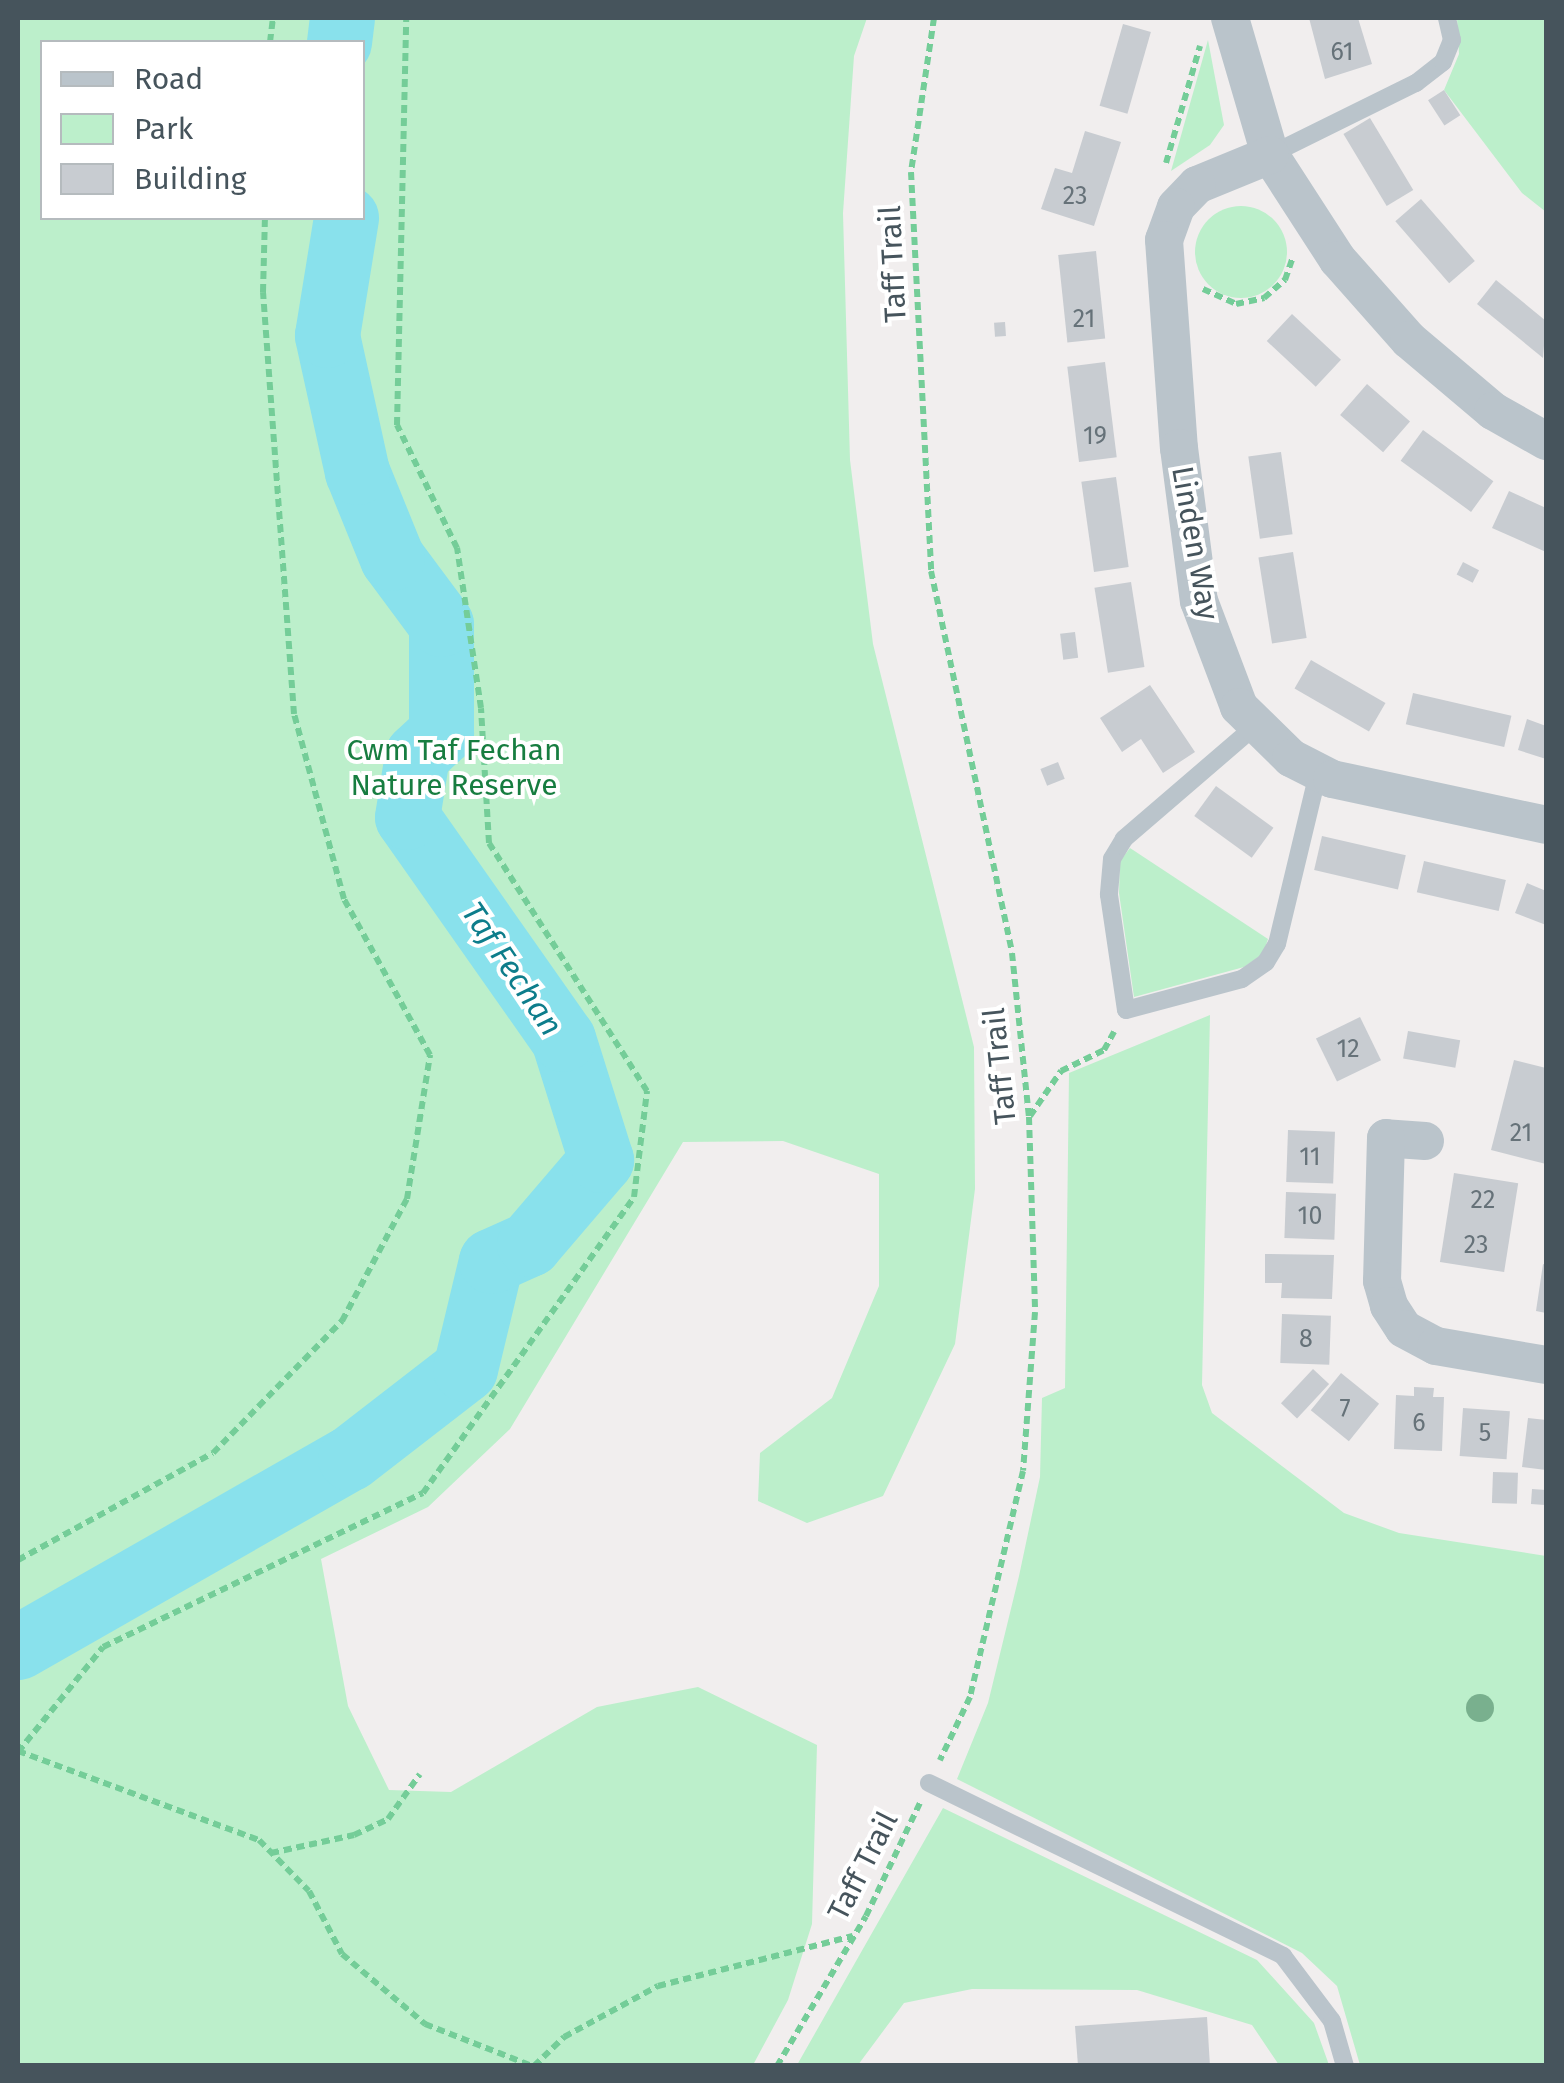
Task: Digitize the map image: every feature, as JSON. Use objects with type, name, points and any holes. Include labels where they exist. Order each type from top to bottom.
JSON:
[{"type":"street","points":[[1230,18],[1270,155],[1338,260],[1409,340],[1493,411],[1546,442]]},
{"type":"street","points":[[1176,207],[1197,186],[1270,155]]},
{"type":"street","name":"Linden Way","points":[[1176,207],[1164,240],[1164,286],[1199,602],[1238,707],[1254,727],[1318,773],[1546,825]]},
{"type":"street","points":[[1425,1141],[1386,1138],[1382,1281],[1389,1306],[1404,1329],[1436,1346],[1546,1365]]},
{"type":"lane","points":[[1270,155],[1416,82],[1442,62],[1452,40],[1447,18]]},
{"type":"lane","points":[[1254,727],[1124,840],[1112,859],[1109,895],[1126,1010],[1242,979],[1266,962],[1276,944],[1318,773]]},
{"type":"lane","points":[[929,1783],[1283,1956],[1332,2021],[1344,2066]]},
{"type":"path","points":[[406,18],[397,425],[457,548],[481,708],[489,843],[647,1092],[634,1197],[423,1493],[103,1647],[18,1752],[259,1840],[309,1891],[342,1954],[425,2024],[533,2066],[564,2037],[658,1986],[854,1936]]},
{"type":"path","name":"Taff Trail","points":[[777,2066],[854,1936],[970,1697],[1023,1471],[1035,1312],[1030,1117],[1012,953],[931,571],[911,172],[934,18]]},
{"type":"path","points":[[1176,207],[1164,175],[1178,110],[1204,33],[1230,18]]},
{"type":"path","points":[[18,1560],[213,1453],[342,1320],[408,1199],[430,1055],[344,899],[294,714],[263,292],[266,220]]},
{"type":"path","points":[[1190,283],[1236,304],[1264,298],[1285,280],[1296,240]]},
{"type":"path","points":[[1030,1117],[1061,1071],[1104,1050],[1126,1010]]},
{"type":"path","points":[[270,1854],[354,1835],[388,1819],[420,1774]]},
{"type":"green space","name":"Cwm Taf Fechan Nature Reserve","points":[[18,18],[867,18],[854,56],[843,213],[850,460],[873,644],[974,1047],[975,1189],[955,1344],[883,1496],[807,1523],[758,1501],[760,1453],[832,1398],[879,1286],[879,1174],[783,1141],[683,1142],[510,1429],[428,1507],[321,1559],[348,1706],[389,1790],[451,1792],[597,1707],[698,1687],[817,1745],[812,1924],[788,2000],[753,2065],[18,2065]]},
{"type":"green space","points":[[1457,18],[1546,18],[1546,212],[1522,193],[1444,90],[1459,54]]},
{"type":"green space","points":[[1208,40],[1224,125],[1210,145],[1171,171]]},
{"type":"green space","points":[[1241,206],[1259,209],[1274,219],[1284,234],[1284,270],[1274,285],[1259,295],[1241,298],[1223,295],[1208,285],[1198,270],[1195,252],[1198,234],[1208,219],[1223,209]]},
{"type":"green space","points":[[1130,848],[1268,939],[1263,954],[1244,967],[1134,997],[1119,893],[1120,861]]},
{"type":"green space","points":[[1210,1015],[1202,1385],[1212,1413],[1344,1513],[1399,1533],[1546,1556],[1546,2065],[1360,2065],[1337,1986],[1302,1953],[957,1779],[988,1703],[1019,1576],[1040,1477],[1042,1398],[1065,1388],[1069,1073]]},
{"type":"green space","points":[[943,1808],[1257,1960],[1314,2023],[1329,2065],[1279,2065],[1252,2025],[1137,1990],[972,1989],[904,2003],[858,2065],[797,2065]]},
{"type":"building","points":[[1309,18],[1358,18],[1372,64],[1325,79]]},
{"type":"building","points":[[1123,24],[1151,32],[1127,114],[1100,106]]},
{"type":"building","points":[[1444,90],[1460,115],[1444,126],[1428,100]]},
{"type":"building","points":[[1370,118],[1413,190],[1387,206],[1343,134]]},
{"type":"building","points":[[1085,131],[1121,142],[1094,226],[1041,209],[1055,168],[1072,173]]},
{"type":"building","points":[[1421,199],[1475,261],[1449,283],[1395,221]]},
{"type":"building","points":[[1096,251],[1105,339],[1067,342],[1058,255]]},
{"type":"building","points":[[1496,280],[1546,321],[1543,358],[1477,304]]},
{"type":"building","points":[[1292,314],[1341,360],[1316,387],[1267,341]]},
{"type":"building","points":[[1005,322],[1006,336],[995,337],[994,323]]},
{"type":"building","points":[[1105,362],[1117,457],[1079,462],[1067,367]]},
{"type":"building","points":[[1367,384],[1410,421],[1383,452],[1340,415]]},
{"type":"building","points":[[1423,430],[1493,481],[1471,512],[1401,461]]},
{"type":"building","points":[[1281,452],[1293,534],[1260,539],[1248,457]]},
{"type":"building","points":[[1116,477],[1129,567],[1094,572],[1081,482]]},
{"type":"building","points":[[1509,491],[1546,508],[1546,552],[1492,528]]},
{"type":"building","points":[[1293,552],[1307,638],[1272,643],[1258,557]]},
{"type":"building","points":[[1463,562],[1479,570],[1473,583],[1457,574]]},
{"type":"building","points":[[1131,582],[1144,667],[1108,673],[1094,588]]},
{"type":"building","points":[[1075,632],[1078,658],[1063,660],[1060,634]]},
{"type":"building","points":[[1311,660],[1385,703],[1369,732],[1294,689]]},
{"type":"building","points":[[1150,685],[1195,752],[1163,773],[1141,739],[1122,752],[1100,718]]},
{"type":"building","points":[[1413,693],[1511,716],[1504,747],[1406,724]]},
{"type":"building","points":[[1527,719],[1546,726],[1546,759],[1518,750]]},
{"type":"building","points":[[1058,762],[1065,779],[1047,786],[1040,769]]},
{"type":"building","points":[[1216,786],[1273,828],[1252,858],[1194,816]]},
{"type":"building","points":[[1322,836],[1406,855],[1398,889],[1314,870]]},
{"type":"building","points":[[1424,861],[1506,880],[1499,911],[1417,892]]},
{"type":"building","points":[[1527,883],[1546,891],[1546,925],[1515,913]]},
{"type":"building","points":[[1360,1017],[1381,1060],[1337,1082],[1316,1038]]},
{"type":"building","points":[[1408,1031],[1460,1040],[1455,1068],[1403,1059]]},
{"type":"building","points":[[1514,1060],[1546,1068],[1546,1164],[1491,1150]]},
{"type":"building","points":[[1288,1130],[1335,1132],[1333,1184],[1286,1182]]},
{"type":"building","points":[[1454,1173],[1518,1183],[1504,1272],[1440,1262]]},
{"type":"building","points":[[1286,1192],[1336,1194],[1334,1240],[1284,1238]]},
{"type":"building","points":[[1265,1254],[1334,1255],[1332,1299],[1281,1298],[1282,1283],[1265,1283]]},
{"type":"building","points":[[1543,1264],[1546,1265],[1546,1313],[1536,1311]]},
{"type":"building","points":[[1282,1314],[1331,1316],[1329,1365],[1280,1363]]},
{"type":"building","points":[[1313,1369],[1329,1384],[1297,1418],[1281,1403]]},
{"type":"building","points":[[1341,1373],[1379,1404],[1349,1441],[1311,1410]]},
{"type":"building","points":[[1414,1387],[1434,1388],[1433,1397],[1444,1397],[1442,1451],[1394,1449],[1396,1395],[1414,1396]]},
{"type":"building","points":[[1463,1408],[1510,1411],[1507,1459],[1460,1456]]},
{"type":"building","points":[[1528,1418],[1546,1420],[1546,1470],[1522,1467]]},
{"type":"building","points":[[1493,1472],[1518,1473],[1517,1504],[1492,1503]]},
{"type":"building","points":[[1532,1489],[1546,1490],[1545,1505],[1531,1504]]},
{"type":"building","points":[[1207,2017],[1210,2066],[1078,2066],[1075,2026]]},
{"type":"waterway","name":"Taf Fechan","points":[[339,40],[342,18]]},
{"type":"waterway","name":"Taf Fechan","points":[[18,1647],[350,1458],[465,1369],[491,1261],[529,1244],[601,1160],[563,1039],[407,817],[417,755],[441,733],[441,624],[392,558],[357,472],[327,335],[346,220]]}]
